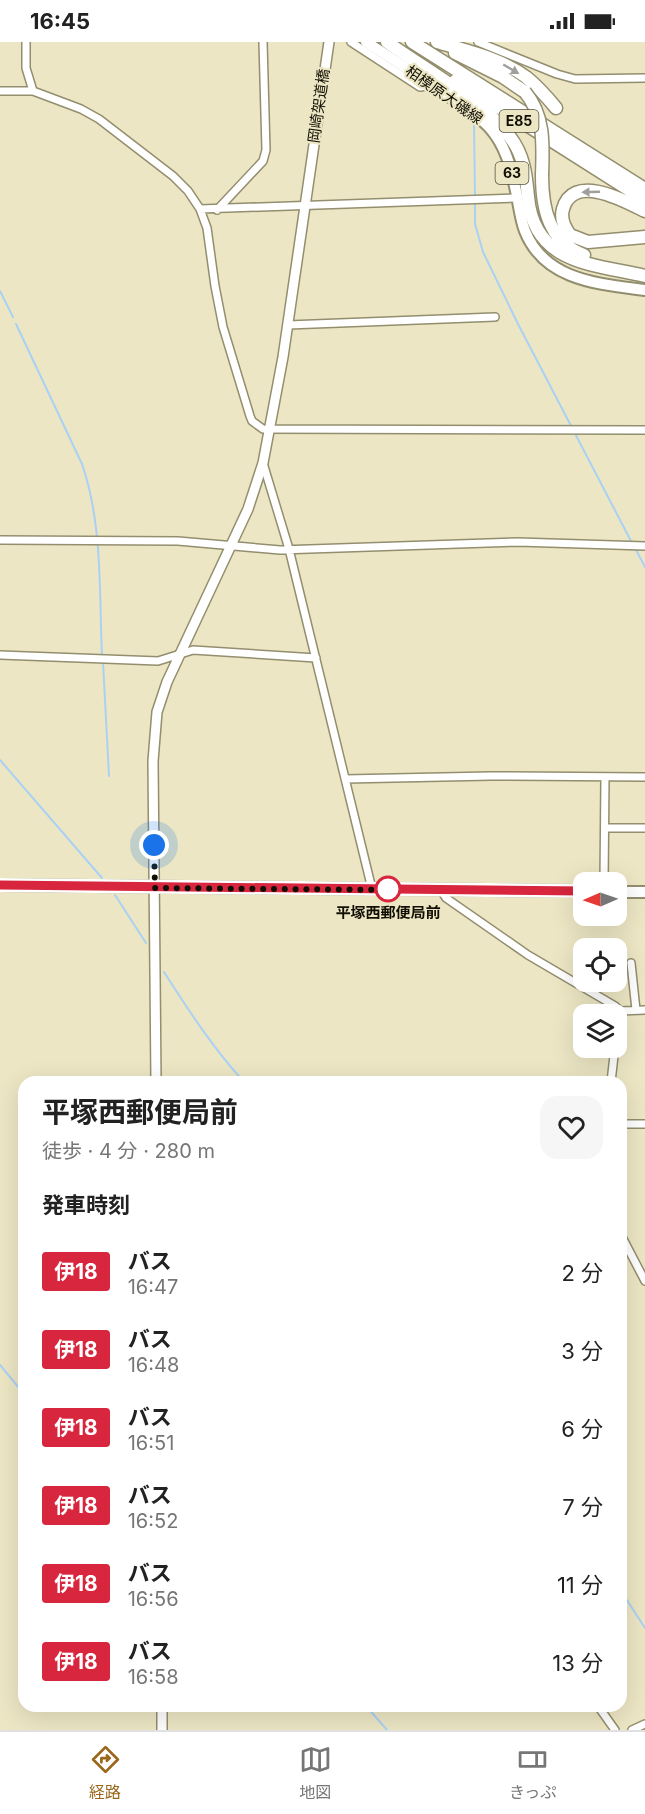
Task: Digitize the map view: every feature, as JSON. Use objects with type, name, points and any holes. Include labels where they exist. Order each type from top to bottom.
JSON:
[{"type":"highway","points":[[387,42],[474,103],[508,134],[523,161],[531,218],[537,232],[547,244],[557,252],[581,262],[645,276]]},
{"type":"highway","name":"E85","points":[[394,42],[645,193]]},
{"type":"highway","name":"E85","points":[[412,42],[645,193]]},
{"type":"highway","points":[[436,42],[503,77],[525,92],[532,101],[540,122],[545,212],[552,229],[561,241],[570,249],[581,254],[645,268]]},
{"type":"highway","points":[[436,42],[488,57],[506,66],[525,77],[556,108]]},
{"type":"highway","points":[[645,211],[613,195],[598,191],[587,191],[572,196],[565,202],[562,211],[565,229],[578,240],[600,241],[645,237]]},
{"type":"main road","name":"相模原大磯線","points":[[366,42],[467,109],[490,129],[506,153],[522,220],[532,245],[553,267],[578,280],[645,290]]},
{"type":"main road","points":[[0,885],[573,891]]},
{"type":"main road","points":[[627,892],[645,892]]},
{"type":"street","points":[[26,42],[26,68],[33,91]]},
{"type":"street","points":[[217,210],[263,161],[266,150],[262,42]]},
{"type":"street","name":"岡崎架道橋","points":[[156,1076],[154,731],[157,712],[166,682],[248,509],[263,463],[271,430],[288,325],[329,42]]},
{"type":"street","points":[[351,42],[420,87],[433,86]]},
{"type":"street","points":[[478,42],[575,79],[645,78]]},
{"type":"street","points":[[0,90],[33,91],[81,109],[99,119],[173,176],[188,191],[200,209],[207,228],[214,286],[223,327],[250,416],[252,421],[263,429],[645,430]]},
{"type":"street","points":[[200,209],[518,198]]},
{"type":"street","points":[[288,325],[495,318]]},
{"type":"street","points":[[263,463],[289,549],[372,889]]},
{"type":"street","points":[[0,540],[178,541],[289,549],[518,542],[645,546]]},
{"type":"street","points":[[0,656],[158,661],[193,650],[316,658]]},
{"type":"street","points":[[345,779],[491,776],[645,777]]},
{"type":"street","points":[[604,872],[605,777]]},
{"type":"street","points":[[605,828],[645,828]]},
{"type":"street","points":[[441,890],[446,898],[528,955],[612,1004]]},
{"type":"street","points":[[631,963],[636,1010]]},
{"type":"street","points":[[627,1011],[645,1010]]},
{"type":"street","points":[[612,1076],[614,1058]]},
{"type":"street","points":[[627,1124],[645,1124]]},
{"type":"street","points":[[627,1246],[645,1281]]},
{"type":"street","points":[[162,1712],[162,1730]]},
{"type":"street","points":[[602,1712],[615,1730]]},
{"type":"street","points":[[632,1730],[645,1724]]},
{"type":"waterway","points":[[474,124],[475,197]]},
{"type":"waterway","points":[[475,202],[475,224],[483,252],[632,543]]},
{"type":"waterway","points":[[0,291],[13,317]]},
{"type":"waterway","points":[[16,324],[82,464],[89,487],[99,559],[102,656]]},
{"type":"waterway","points":[[635,548],[645,567]]},
{"type":"waterway","points":[[103,662],[109,776]]},
{"type":"waterway","points":[[0,760],[102,878]]},
{"type":"waterway","points":[[115,895],[146,943]]},
{"type":"waterway","points":[[164,972],[212,1043],[239,1076]]},
{"type":"waterway","points":[[0,1365],[18,1387]]},
{"type":"waterway","points":[[627,1600],[645,1628]]},
{"type":"waterway","points":[[371,1712],[387,1730]]},
{"type":"bus line","name":"伊18","points":[[0,885],[573,891]]},
{"type":"place","name":"平塚西郵便局前","points":[[388,889]]},
{"type":"route","points":[[154,845],[155,888],[262,887],[395,890],[388,889]]}]
